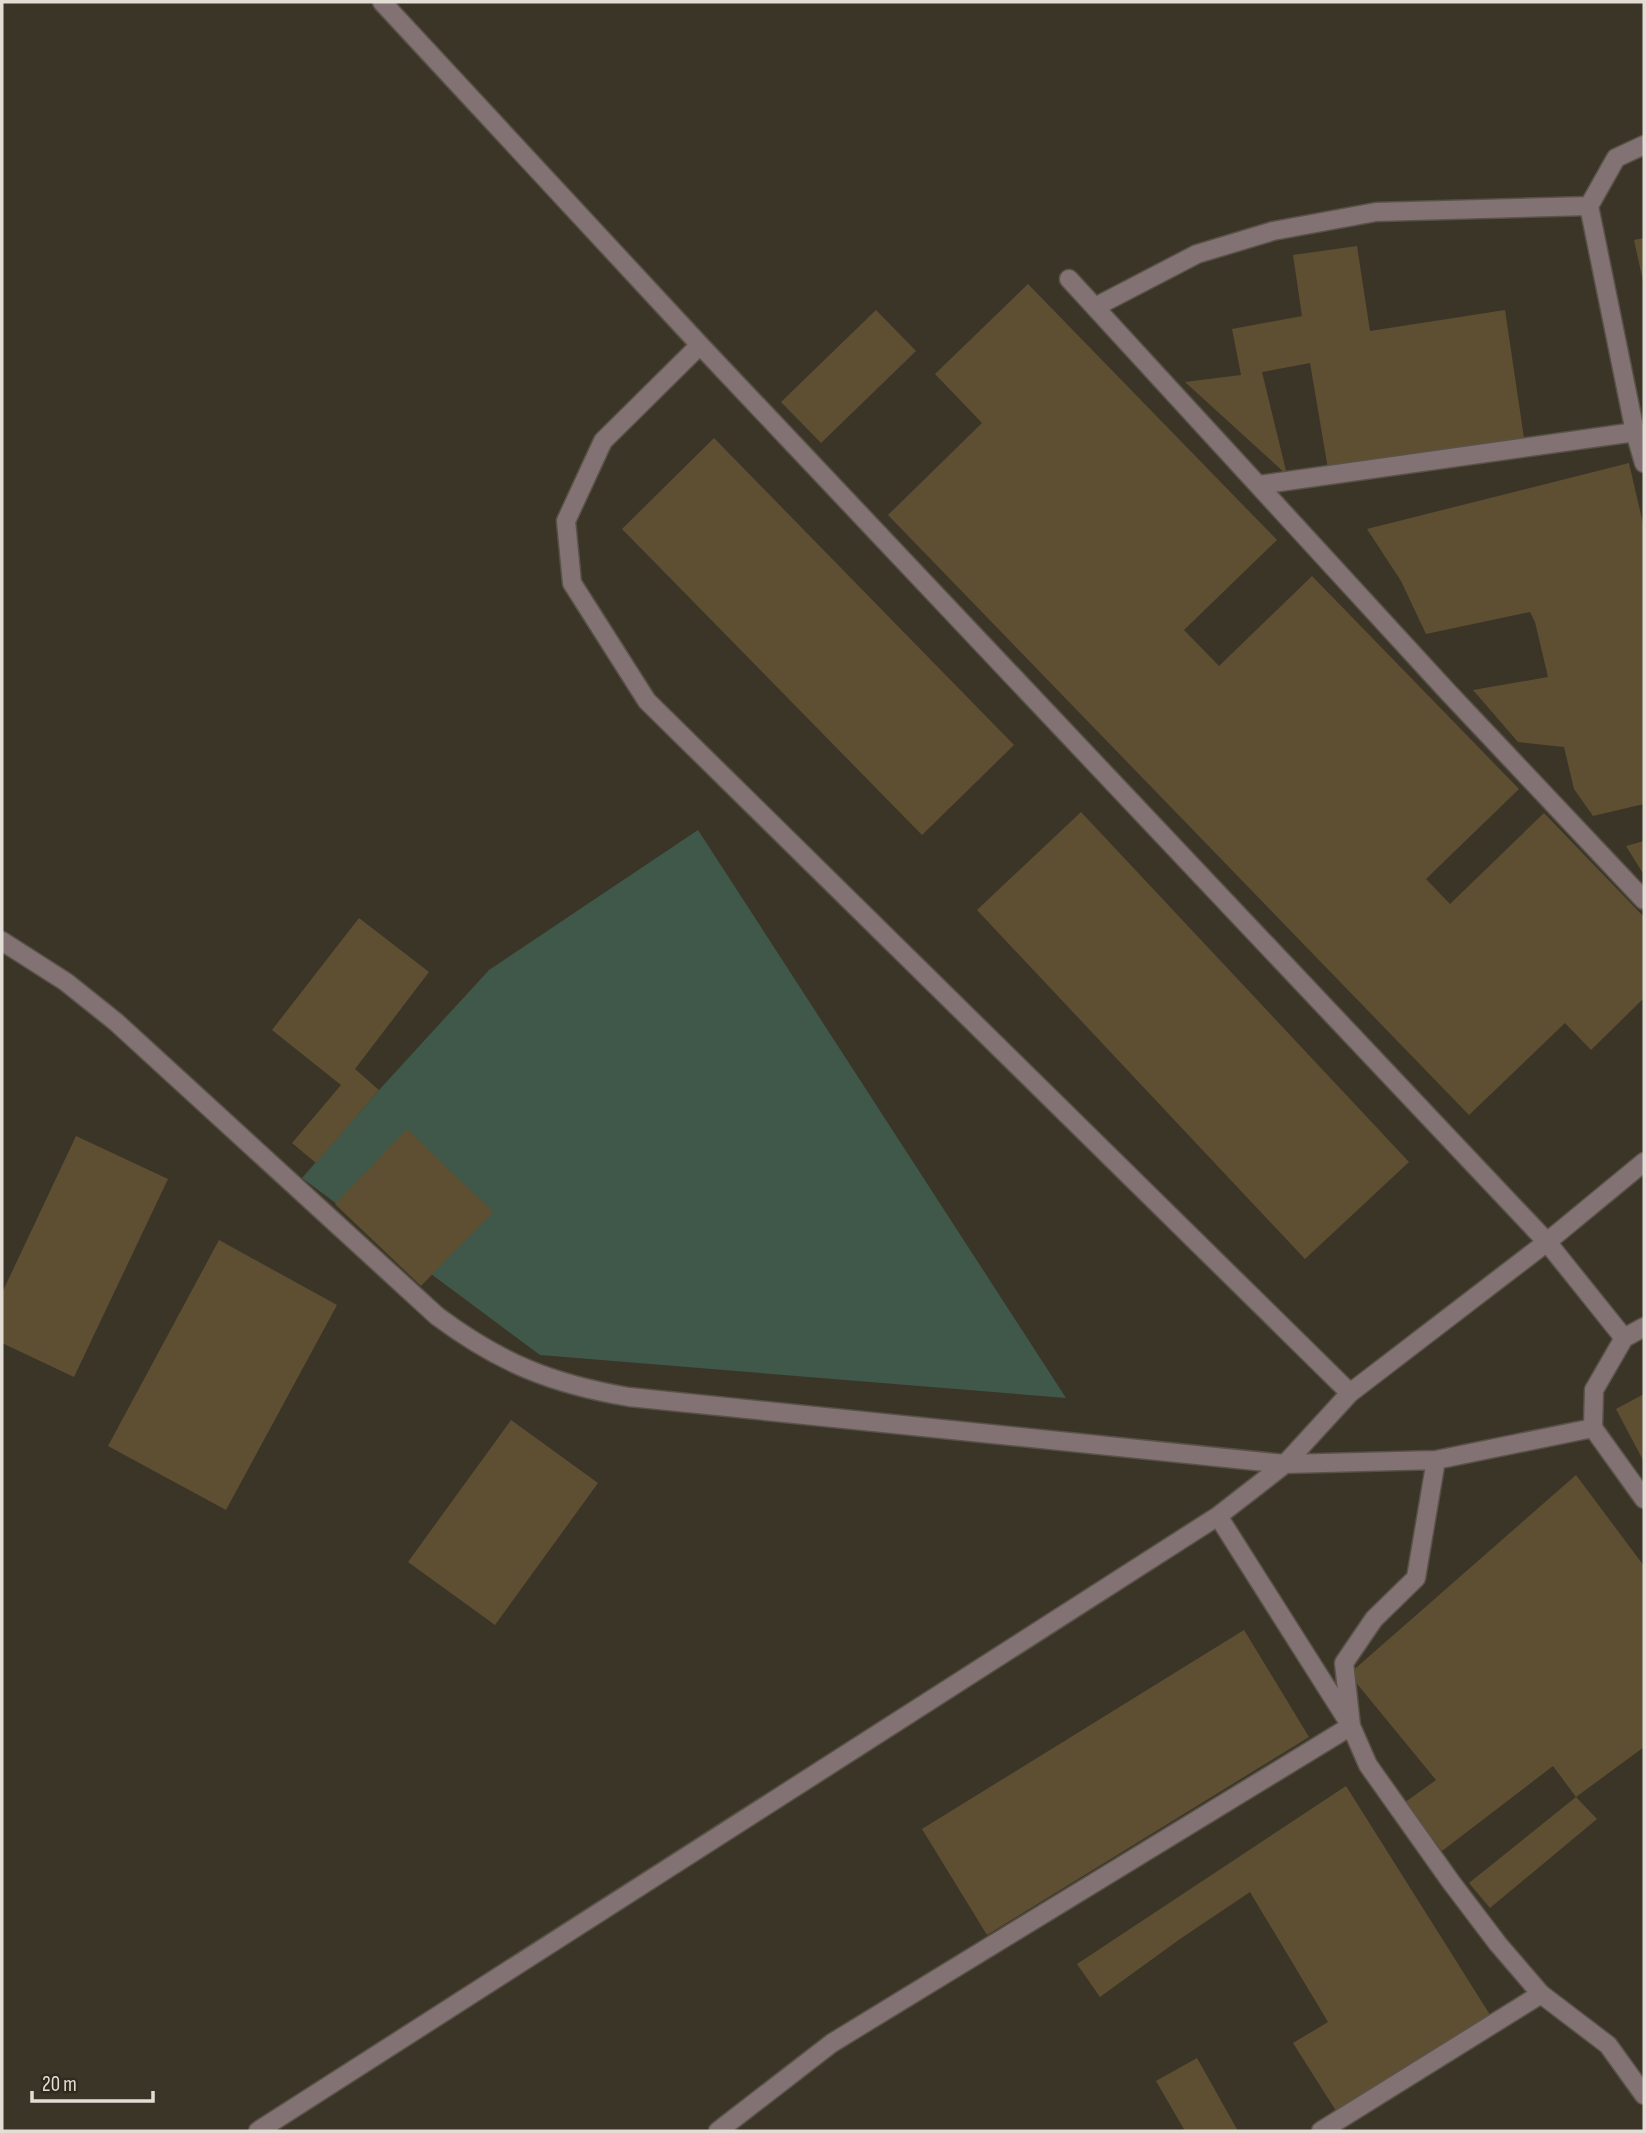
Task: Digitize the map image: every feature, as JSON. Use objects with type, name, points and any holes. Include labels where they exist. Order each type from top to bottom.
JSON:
[{"type":"street","points":[[382,2],[700,345],[1547,1242],[1624,1338]]},
{"type":"street","points":[[1644,145],[1616,158],[1589,206],[1635,432],[1644,463]]},
{"type":"street","points":[[1095,306],[1197,254],[1273,231],[1376,212],[1589,206]]},
{"type":"street","points":[[1069,279],[1447,691],[1644,900]]},
{"type":"street","points":[[700,345],[603,441],[566,520],[572,583],[647,701],[1350,1393]]},
{"type":"street","points":[[1259,485],[1635,432]]},
{"type":"street","points":[[2,941],[66,982],[116,1022],[437,1316],[471,1341],[508,1362],[547,1378],[588,1390],[629,1397],[1285,1464],[1436,1460],[1593,1428]]},
{"type":"street","points":[[258,2131],[1217,1516],[1285,1464],[1350,1393],[1547,1242],[1644,1162]]},
{"type":"street","points":[[1644,1327],[1624,1338],[1594,1391],[1593,1428],[1644,1499]]},
{"type":"street","points":[[1351,1726],[1344,1663],[1374,1619],[1416,1578],[1436,1460]]},
{"type":"street","points":[[1217,1516],[1351,1726],[1368,1765],[1451,1882],[1498,1944],[1541,1994],[1608,2045],[1644,2095]]},
{"type":"street","points":[[718,2131],[832,2043],[1351,1726]]},
{"type":"street","points":[[1321,2131],[1541,1994]]},
{"type":"green space","points":[[698,830],[1066,1398],[540,1355],[302,1178],[489,970]]},
{"type":"building","points":[[1644,238],[1644,281],[1643,281],[1634,240]]},
{"type":"building","points":[[1357,246],[1370,331],[1505,310],[1524,438],[1328,469],[1310,363],[1262,372],[1287,475],[1185,382],[1241,375],[1232,329],[1302,316],[1293,255]]},
{"type":"building","points":[[1028,284],[1277,540],[1184,630],[1219,666],[1312,576],[1519,789],[1426,879],[1450,904],[1544,813],[1644,917],[1644,998],[1591,1050],[1565,1023],[1469,1115],[888,515],[982,423],[935,374]]},
{"type":"building","points":[[876,310],[916,351],[821,443],[781,402]]},
{"type":"building","points":[[714,438],[1014,745],[922,835],[622,529]]},
{"type":"building","points":[[1629,463],[1644,528],[1644,804],[1593,816],[1574,789],[1564,747],[1518,742],[1473,690],[1548,677],[1535,622],[1530,612],[1426,634],[1401,581],[1367,529]]},
{"type":"building","points":[[1081,812],[1409,1162],[1305,1259],[977,910]]},
{"type":"building","points":[[1644,841],[1644,875],[1626,846]]},
{"type":"building","points":[[359,918],[429,972],[355,1069],[379,1090],[316,1163],[292,1143],[341,1085],[272,1030]]},
{"type":"building","points":[[407,1129],[493,1212],[421,1286],[335,1204]]},
{"type":"building","points":[[76,1136],[168,1179],[74,1377],[2,1343],[2,1293]]},
{"type":"building","points":[[219,1240],[337,1305],[226,1510],[108,1446]]},
{"type":"building","points":[[1644,1394],[1644,1462],[1616,1409]]},
{"type":"building","points":[[511,1420],[598,1483],[495,1625],[408,1562]]},
{"type":"building","points":[[1576,1475],[1644,1566],[1644,1747],[1576,1797],[1553,1766],[1442,1851],[1404,1803],[1436,1780],[1349,1674]]},
{"type":"building","points":[[1244,1630],[1309,1737],[987,1935],[922,1829]]},
{"type":"building","points":[[1346,1786],[1492,2018],[1338,2114],[1293,2043],[1328,2022],[1250,1892],[1100,1997],[1077,1964]]},
{"type":"building","points":[[1576,1797],[1597,1819],[1490,1908],[1469,1883]]},
{"type":"building","points":[[1197,2058],[1238,2131],[1185,2131],[1156,2081]]}]
